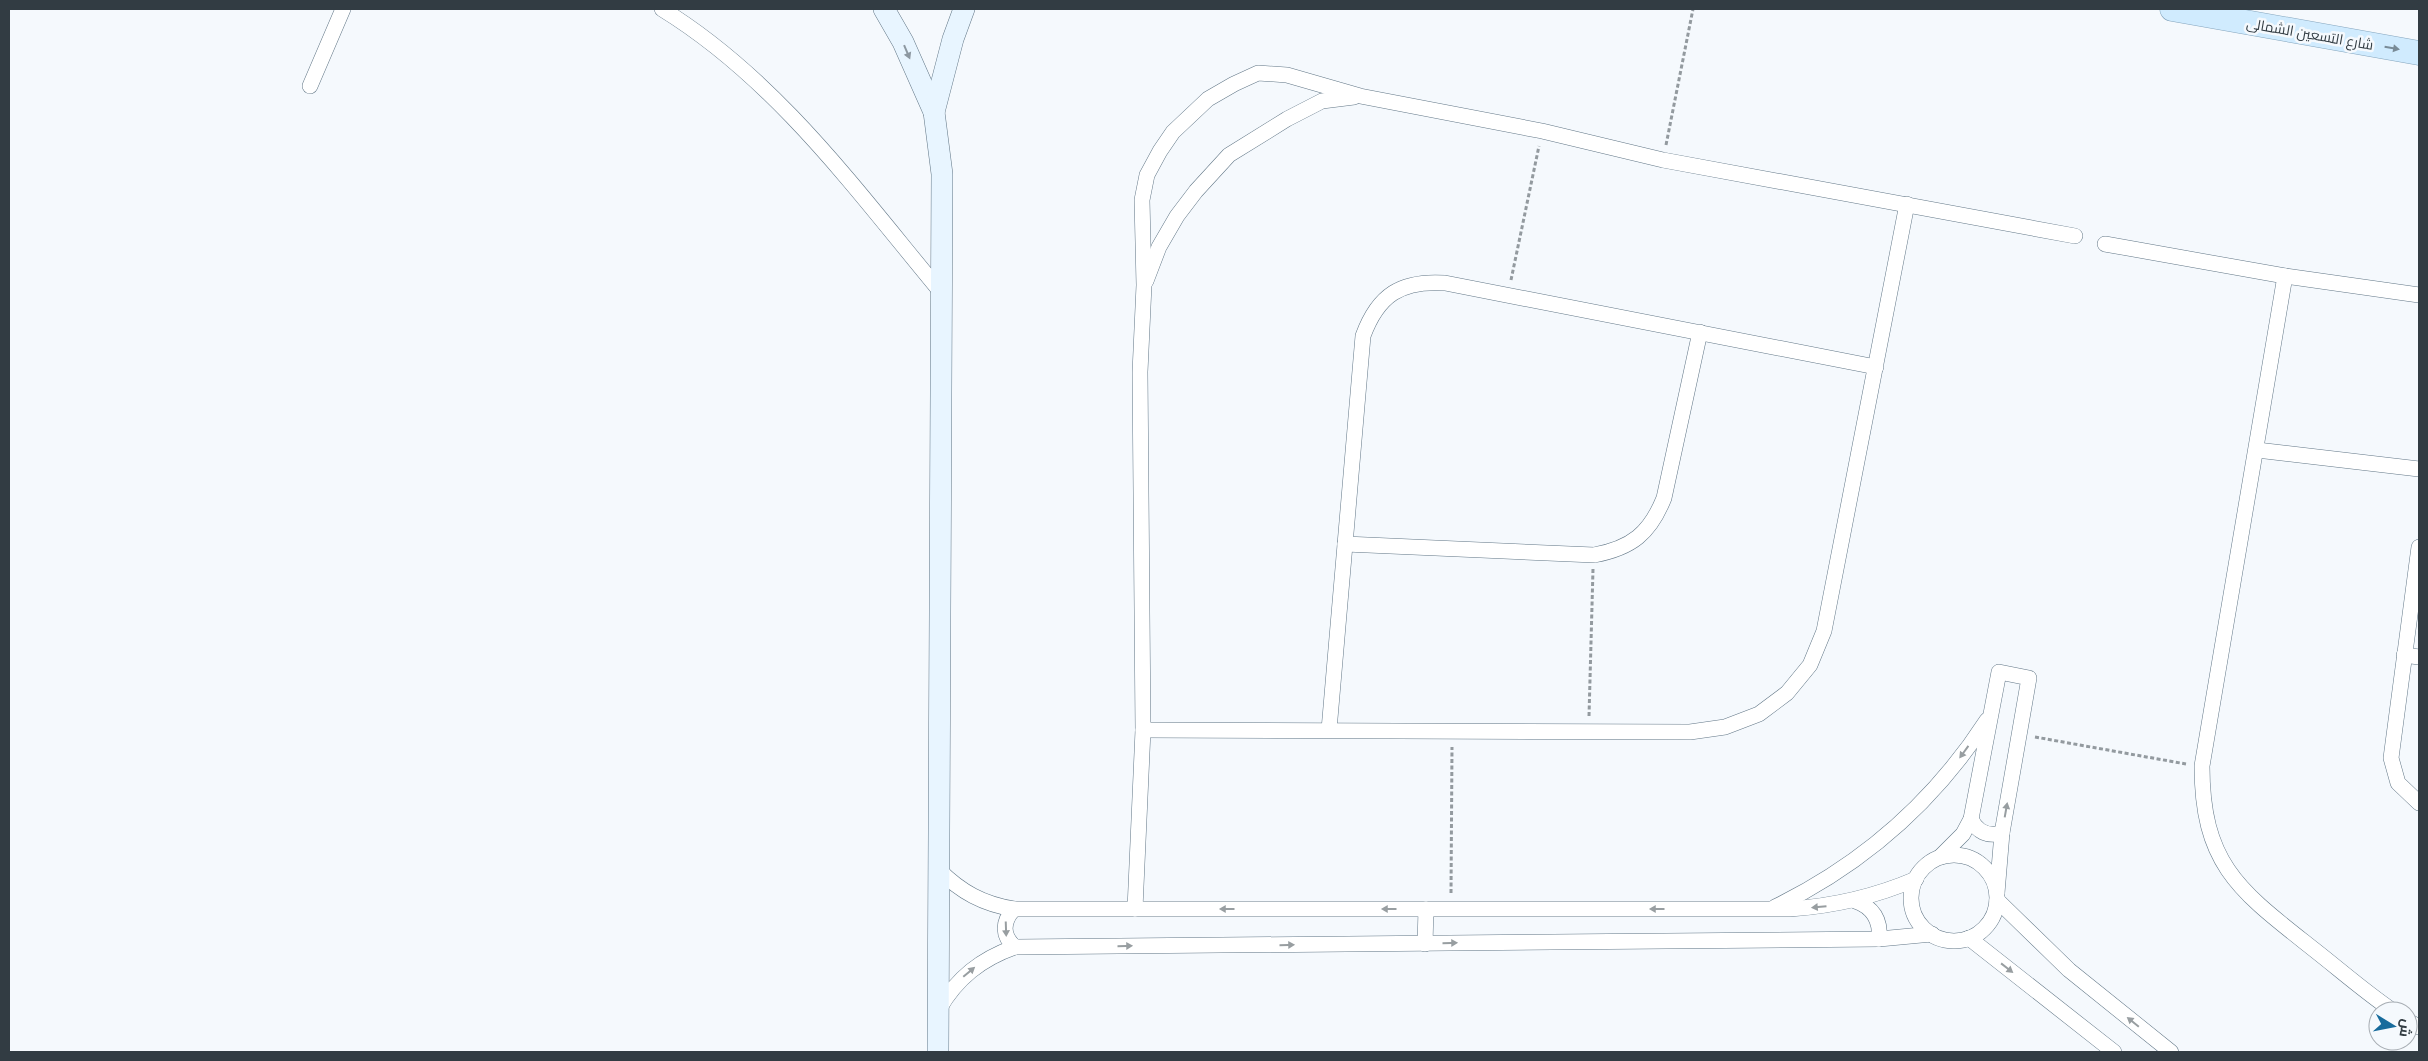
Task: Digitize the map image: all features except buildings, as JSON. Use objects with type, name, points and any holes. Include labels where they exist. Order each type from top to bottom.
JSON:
[{"type":"main road","name":"شارع التسعين الشمالى","points":[[2172,9],[2419,53]]},
{"type":"street","points":[[310,86],[343,9]]},
{"type":"street","points":[[662,9],[708,41],[776,99],[845,176],[940,291]]},
{"type":"street","points":[[884,9],[903,42],[934,112],[942,174],[938,1052]]},
{"type":"street","points":[[934,112],[953,39],[964,9]]},
{"type":"street","points":[[1135,909],[1142,730],[1140,372],[1144,285],[1142,200],[1147,175],[1173,132],[1192,112],[1234,84],[1258,73],[1286,75],[1360,96],[1542,131],[1663,160],[2075,236]]},
{"type":"street","points":[[1144,285],[1159,247],[1177,216],[1196,190],[1229,156],[1287,119],[1322,101],[1360,96]]},
{"type":"street","points":[[1142,730],[1690,732],[1725,727],[1758,714],[1787,693],[1810,664],[1824,631],[1907,204]]},
{"type":"street","points":[[2105,244],[2286,276],[2419,295]]},
{"type":"street","points":[[2286,276],[2202,766],[2202,800],[2209,832],[2222,862],[2242,890],[2267,912],[2380,1001]]},
{"type":"street","points":[[1329,730],[1363,336],[1370,316],[1384,299],[1402,287],[1423,282],[1445,283],[1876,366]]},
{"type":"street","points":[[1345,544],[1594,555],[1612,552],[1630,544],[1645,532],[1657,516],[1664,498],[1700,332]]},
{"type":"street","points":[[2257,450],[2419,469]]},
{"type":"street","points":[[2419,547],[2390,758],[2398,783],[2419,803]]},
{"type":"street","points":[[2404,655],[2419,657]]},
{"type":"street","points":[[1999,672],[2029,678],[2019,734],[2002,833],[1997,897],[1990,921],[1981,931],[1969,938],[1948,940],[1932,934],[1919,922],[1913,909],[1911,895],[1916,879],[1927,864],[1940,857],[1963,834],[1971,819],[1999,672]]},
{"type":"street","points":[[1771,909],[1849,865],[1896,828],[1943,779],[1975,737],[1991,712]]},
{"type":"street","points":[[1971,819],[1978,830],[1983,833],[1990,835],[2002,833]]},
{"type":"street","points":[[1940,857],[1952,855],[1965,856],[1977,861],[1987,870],[1994,881],[1997,897],[2069,970],[2171,1052]]},
{"type":"street","points":[[939,870],[970,896],[984,902],[1014,909],[1771,909],[1822,907],[1854,901],[1886,892],[1916,879]]},
{"type":"street","points":[[1854,901],[1863,904],[1875,915],[1880,931],[1879,939]]},
{"type":"street","points":[[1014,909],[1008,914],[1004,929],[1006,936],[1015,948]]},
{"type":"street","points":[[1425,944],[1426,909]]},
{"type":"street","points":[[938,1009],[957,982],[970,971],[984,961],[1015,948],[1879,939],[1932,934]]},
{"type":"street","points":[[1969,938],[2114,1052]]},
{"type":"path","points":[[1663,160],[1693,9]]},
{"type":"path","points":[[1508,294],[1542,131]]},
{"type":"path","points":[[1589,731],[1594,555]]},
{"type":"path","points":[[1451,909],[1452,731]]},
{"type":"path","points":[[2019,734],[2202,766]]}]
